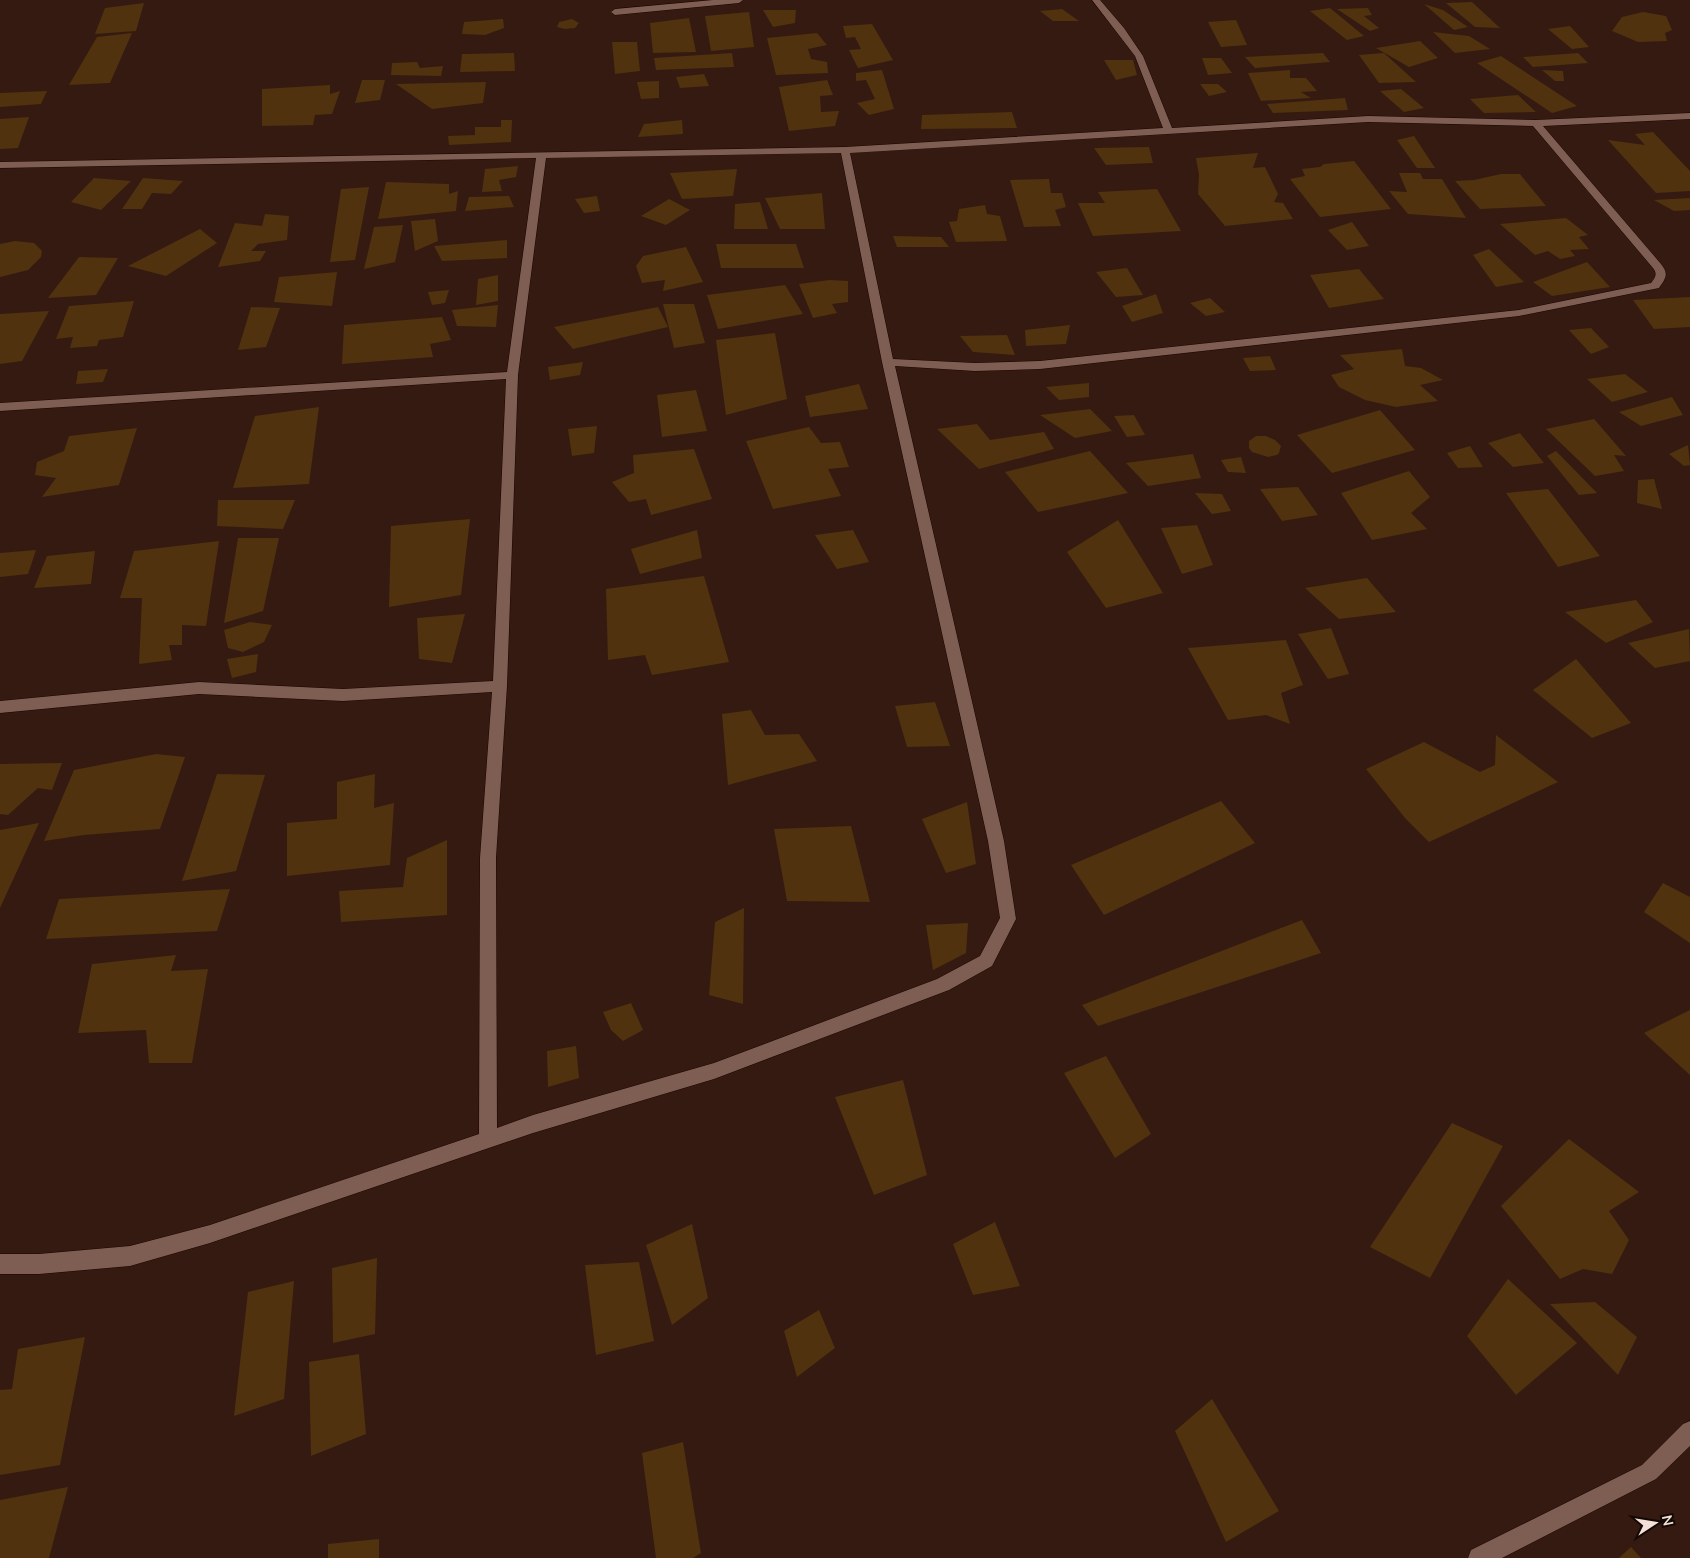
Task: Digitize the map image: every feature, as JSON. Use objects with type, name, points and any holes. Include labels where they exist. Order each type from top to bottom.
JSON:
[{"type":"street","points":[[616,12],[739,0]]},
{"type":"street","points":[[1096,0],[1121,30],[1139,56],[1169,132]]},
{"type":"street","points":[[0,165],[845,150],[1368,119],[1536,123],[1690,116]]},
{"type":"street","points":[[888,362],[975,367],[1040,366],[1113,356],[1519,313],[1655,286],[1661,277],[1661,271],[1536,123]]},
{"type":"street","points":[[0,1264],[39,1264],[130,1256],[237,1225],[533,1124],[714,1071],[943,985],[986,961],[1008,919],[996,841],[888,362],[845,150]]},
{"type":"street","points":[[488,1140],[488,858],[500,686],[512,375],[541,156]]},
{"type":"street","points":[[0,407],[512,375]]},
{"type":"street","points":[[0,707],[199,688],[343,695],[500,686]]},
{"type":"street","points":[[1479,1558],[1649,1472],[1690,1431]]},
{"type":"building","points":[[1472,2],[1500,28],[1475,27],[1446,3]]},
{"type":"building","points":[[144,3],[136,31],[95,34],[105,8]]},
{"type":"building","points":[[1424,4],[1443,10],[1468,27],[1454,30]]},
{"type":"building","points":[[1330,8],[1364,36],[1347,40],[1310,11]]},
{"type":"building","points":[[1368,8],[1372,15],[1364,16],[1379,28],[1370,31],[1337,9]]},
{"type":"building","points":[[1062,9],[1079,21],[1053,21],[1040,11]]},
{"type":"building","points":[[763,10],[796,10],[795,23],[773,27]]},
{"type":"building","points":[[749,12],[754,47],[711,51],[705,16]]},
{"type":"building","points":[[1643,12],[1666,16],[1672,30],[1665,33],[1667,41],[1638,42],[1612,31],[1622,17]]},
{"type":"building","points":[[689,18],[696,52],[653,53],[650,23]]},
{"type":"building","points":[[503,19],[504,28],[485,35],[462,34],[464,22]]},
{"type":"building","points":[[572,19],[579,23],[575,28],[565,29],[557,27],[559,22]]},
{"type":"building","points":[[1236,20],[1247,45],[1221,47],[1208,22]]},
{"type":"building","points":[[872,24],[893,60],[858,68],[849,50],[861,49],[855,37],[846,38],[843,26]]},
{"type":"building","points":[[1570,26],[1589,47],[1572,49],[1548,29]]},
{"type":"building","points":[[1433,32],[1469,36],[1490,49],[1455,53]]},
{"type":"building","points":[[132,33],[110,83],[69,85],[97,37]]},
{"type":"building","points":[[817,33],[827,45],[808,49],[811,59],[827,62],[828,73],[776,75],[767,38]]},
{"type":"building","points":[[1420,41],[1438,58],[1409,67],[1376,48]]},
{"type":"building","points":[[612,42],[637,42],[640,71],[615,74]]},
{"type":"building","points":[[514,53],[515,71],[460,72],[462,54]]},
{"type":"building","points":[[732,53],[734,67],[656,70],[654,58]]},
{"type":"building","points":[[1323,53],[1330,62],[1255,68],[1245,57]]},
{"type":"building","points":[[1384,53],[1416,82],[1379,83],[1359,55]]},
{"type":"building","points":[[1578,53],[1588,63],[1533,67],[1523,57]]},
{"type":"building","points":[[1501,56],[1577,106],[1552,113],[1477,63]]},
{"type":"building","points":[[1202,58],[1221,58],[1232,73],[1208,75]]},
{"type":"building","points":[[1104,60],[1133,60],[1137,75],[1116,80]]},
{"type":"building","points":[[417,62],[420,68],[443,66],[441,76],[391,75],[392,63]]},
{"type":"building","points":[[882,70],[894,109],[869,115],[857,103],[875,99],[866,80],[856,81],[856,73]]},
{"type":"building","points":[[1290,70],[1290,78],[1306,78],[1317,91],[1301,92],[1311,98],[1261,101],[1248,73]]},
{"type":"building","points":[[1542,70],[1563,71],[1564,81],[1555,81]]},
{"type":"building","points":[[704,74],[709,86],[680,88],[676,77]]},
{"type":"building","points":[[362,80],[385,80],[380,100],[355,103]]},
{"type":"building","points":[[827,80],[833,95],[820,96],[821,112],[839,111],[835,126],[789,131],[779,87]]},
{"type":"building","points":[[659,81],[659,98],[641,99],[637,82]]},
{"type":"building","points":[[486,82],[483,103],[432,109],[396,84]]},
{"type":"building","points":[[1200,84],[1218,84],[1227,92],[1209,96]]},
{"type":"building","points":[[330,85],[330,94],[340,91],[332,114],[315,115],[313,125],[262,126],[262,89]]},
{"type":"building","points":[[1401,89],[1424,108],[1404,112],[1380,91]]},
{"type":"building","points":[[47,91],[41,104],[0,107],[0,93]]},
{"type":"building","points":[[1518,95],[1536,112],[1484,113],[1470,99]]},
{"type":"building","points":[[1345,98],[1348,110],[1273,113],[1267,104]]},
{"type":"building","points":[[1012,112],[1017,128],[921,129],[922,115]]},
{"type":"building","points":[[29,117],[18,148],[0,149],[0,119]]},
{"type":"building","points":[[501,120],[512,120],[511,142],[449,145],[448,136],[475,135],[475,127],[501,127]]},
{"type":"building","points":[[682,120],[683,134],[638,137],[644,124]]},
{"type":"building","points":[[1653,132],[1690,171],[1690,191],[1656,193],[1608,140],[1645,145],[1635,134]]},
{"type":"building","points":[[1414,136],[1435,168],[1417,168],[1397,140]]},
{"type":"building","points":[[1149,147],[1153,163],[1106,165],[1094,148]]},
{"type":"building","points":[[1258,153],[1253,168],[1265,167],[1278,194],[1274,202],[1283,203],[1293,219],[1225,226],[1198,194],[1199,175],[1196,158]]},
{"type":"building","points":[[1354,161],[1391,209],[1320,217],[1290,179],[1305,176],[1302,169],[1320,167],[1324,164]]},
{"type":"building","points":[[518,166],[516,177],[499,180],[502,191],[482,192],[485,169]]},
{"type":"building","points":[[737,169],[733,196],[682,199],[670,173]]},
{"type":"building","points":[[1399,173],[1420,173],[1423,179],[1442,179],[1466,218],[1408,214],[1389,191],[1407,192]]},
{"type":"building","points":[[1501,174],[1520,174],[1546,206],[1480,209],[1455,181],[1474,180]]},
{"type":"building","points":[[94,178],[131,181],[101,210],[71,202]]},
{"type":"building","points":[[143,178],[183,181],[171,194],[152,193],[142,209],[122,209]]},
{"type":"building","points":[[1049,179],[1051,193],[1062,193],[1066,207],[1055,210],[1061,226],[1024,227],[1010,180]]},
{"type":"building","points":[[386,182],[449,184],[449,194],[458,191],[456,211],[378,219]]},
{"type":"building","points":[[369,187],[355,260],[330,262],[341,189]]},
{"type":"building","points":[[1157,189],[1181,231],[1093,236],[1078,203],[1105,203],[1098,192]]},
{"type":"building","points":[[822,193],[825,229],[780,229],[765,198]]},
{"type":"building","points":[[509,196],[514,207],[465,211],[469,197]]},
{"type":"building","points":[[597,196],[600,211],[584,213],[575,199]]},
{"type":"building","points":[[1690,198],[1690,210],[1674,211],[1654,200]]},
{"type":"building","points":[[669,199],[690,210],[666,225],[641,216]]},
{"type":"building","points":[[760,202],[768,229],[734,229],[735,204]]},
{"type":"building","points":[[985,205],[987,214],[1000,216],[1007,241],[956,242],[949,222],[957,221],[959,209]]},
{"type":"building","points":[[265,214],[289,216],[287,240],[258,244],[251,251],[266,251],[260,261],[218,267],[235,223],[262,226]]},
{"type":"building","points":[[1566,218],[1588,235],[1579,237],[1589,249],[1570,250],[1575,256],[1560,259],[1548,251],[1535,255],[1500,224]]},
{"type":"building","points":[[435,219],[438,241],[415,251],[411,221]]},
{"type":"building","points":[[1352,222],[1369,246],[1347,250],[1328,230]]},
{"type":"building","points":[[403,225],[395,262],[364,269],[374,227]]},
{"type":"building","points":[[200,229],[217,243],[166,276],[128,266]]},
{"type":"building","points":[[893,236],[941,237],[949,247],[897,247]]},
{"type":"building","points":[[507,240],[507,258],[442,261],[434,246]]},
{"type":"building","points":[[15,241],[34,243],[42,251],[41,257],[28,270],[0,277],[0,244]]},
{"type":"building","points":[[716,244],[796,244],[804,268],[721,268]]},
{"type":"building","points":[[686,247],[703,282],[663,291],[665,280],[642,283],[636,266],[643,256]]},
{"type":"building","points":[[1489,249],[1524,282],[1496,287],[1473,255]]},
{"type":"building","points":[[79,257],[118,258],[96,295],[48,298]]},
{"type":"building","points":[[1587,262],[1610,287],[1552,296],[1533,282]]},
{"type":"building","points":[[1127,268],[1143,295],[1116,297],[1096,272]]},
{"type":"building","points":[[1359,269],[1384,299],[1329,308],[1310,275]]},
{"type":"building","points":[[337,272],[332,306],[274,302],[279,277]]},
{"type":"building","points":[[498,275],[498,301],[476,305],[478,279]]},
{"type":"building","points":[[830,280],[848,281],[848,302],[832,304],[837,313],[813,318],[799,284]]},
{"type":"building","points":[[785,285],[803,314],[718,329],[707,295]]},
{"type":"building","points":[[449,290],[445,303],[432,305],[428,292]]},
{"type":"building","points":[[1156,294],[1163,313],[1132,322],[1122,306]]},
{"type":"building","points":[[1690,297],[1690,327],[1654,329],[1633,300]]},
{"type":"building","points":[[1210,298],[1225,312],[1206,316],[1190,303]]},
{"type":"building","points":[[134,301],[123,337],[99,340],[97,346],[70,348],[73,337],[56,339],[69,306]]},
{"type":"building","points":[[663,304],[694,304],[705,343],[674,348]]},
{"type":"building","points":[[498,305],[496,327],[457,326],[452,310]]},
{"type":"building","points":[[251,307],[280,308],[266,347],[238,350]]},
{"type":"building","points":[[658,307],[668,327],[573,349],[554,327]]},
{"type":"building","points":[[49,311],[22,361],[0,364],[0,314]]},
{"type":"building","points":[[442,317],[451,340],[430,344],[433,357],[342,364],[344,325]]},
{"type":"building","points":[[1070,325],[1066,344],[1026,346],[1025,330]]},
{"type":"building","points":[[1591,328],[1609,347],[1591,354],[1569,330]]},
{"type":"building","points":[[775,333],[787,399],[726,415],[716,340]]},
{"type":"building","points":[[1007,335],[1015,355],[973,352],[960,336]]},
{"type":"building","points":[[1402,349],[1405,366],[1421,368],[1443,380],[1420,385],[1438,401],[1396,407],[1365,400],[1339,387],[1331,375],[1354,369],[1340,355]]},
{"type":"building","points":[[1270,356],[1276,370],[1250,371],[1243,358]]},
{"type":"building","points":[[583,362],[580,375],[550,380],[548,367]]},
{"type":"building","points":[[108,369],[103,382],[76,384],[78,371]]},
{"type":"building","points":[[1625,374],[1648,392],[1612,402],[1587,379]]},
{"type":"building","points":[[1089,383],[1089,397],[1059,400],[1046,387]]},
{"type":"building","points":[[859,384],[868,409],[810,417],[805,396]]},
{"type":"building","points":[[696,390],[707,431],[662,437],[657,395]]},
{"type":"building","points":[[1672,397],[1683,415],[1641,426],[1619,412]]},
{"type":"building","points":[[319,407],[309,484],[233,488],[255,416]]},
{"type":"building","points":[[1090,409],[1112,431],[1075,438],[1040,415]]},
{"type":"building","points":[[1380,410],[1415,450],[1332,473],[1297,435]]},
{"type":"building","points":[[1134,415],[1145,435],[1127,437],[1114,416]]},
{"type":"building","points":[[1594,419],[1626,456],[1614,455],[1624,471],[1595,476],[1546,429]]},
{"type":"building","points":[[977,424],[990,440],[1044,432],[1054,449],[979,469],[937,429]]},
{"type":"building","points":[[597,426],[594,453],[572,456],[568,429]]},
{"type":"building","points":[[809,427],[821,443],[840,442],[849,467],[828,469],[841,496],[773,509],[746,441]]},
{"type":"building","points":[[137,428],[119,485],[42,497],[56,478],[35,475],[37,462],[64,451],[69,436]]},
{"type":"building","points":[[1520,433],[1544,463],[1513,467],[1488,443]]},
{"type":"building","points":[[1256,436],[1266,436],[1275,440],[1281,446],[1279,453],[1268,457],[1252,452],[1249,448],[1249,441]]},
{"type":"building","points":[[1688,445],[1690,465],[1684,466],[1669,454]]},
{"type":"building","points":[[1470,446],[1483,467],[1458,468],[1447,453]]},
{"type":"building","points":[[694,449],[712,499],[651,515],[646,499],[629,502],[612,482],[634,473],[633,455]]},
{"type":"building","points":[[1090,451],[1128,493],[1038,512],[1005,472]]},
{"type":"building","points":[[1556,451],[1597,493],[1579,495],[1547,456]]},
{"type":"building","points":[[1193,454],[1201,478],[1148,486],[1126,463]]},
{"type":"building","points":[[1241,457],[1246,473],[1228,472],[1221,460]]},
{"type":"building","points":[[1409,471],[1430,497],[1411,513],[1427,529],[1372,540],[1341,493]]},
{"type":"building","points":[[1654,479],[1662,509],[1637,503],[1638,480]]},
{"type":"building","points":[[1298,487],[1318,515],[1282,521],[1260,489]]},
{"type":"building","points":[[1548,489],[1600,556],[1558,567],[1506,493]]},
{"type":"building","points":[[1195,493],[1222,494],[1231,511],[1212,514]]},
{"type":"building","points":[[218,500],[295,500],[283,529],[217,526]]},
{"type":"building","points":[[470,519],[461,595],[389,607],[391,526]]},
{"type":"building","points":[[1118,520],[1163,593],[1106,608],[1067,552]]},
{"type":"building","points":[[1197,525],[1213,565],[1182,574],[1161,528]]},
{"type":"building","points":[[697,530],[702,558],[640,574],[631,549]]},
{"type":"building","points":[[853,530],[869,562],[837,569],[815,535]]},
{"type":"building","points":[[238,538],[279,538],[263,611],[224,623]]},
{"type":"building","points":[[219,541],[206,626],[182,625],[182,645],[169,645],[172,660],[139,664],[142,598],[120,598],[134,551]]},
{"type":"building","points":[[36,550],[28,574],[0,577],[0,553]]},
{"type":"building","points":[[95,551],[91,584],[34,588],[47,556]]},
{"type":"building","points":[[704,576],[729,662],[652,675],[645,655],[608,660],[606,589]]},
{"type":"building","points":[[1367,578],[1396,612],[1339,619],[1305,588]]},
{"type":"building","points":[[1636,600],[1653,622],[1606,643],[1565,612]]},
{"type":"building","points":[[465,614],[452,663],[419,659],[417,618]]},
{"type":"building","points":[[250,622],[272,625],[264,642],[243,652],[228,648],[224,630]]},
{"type":"building","points":[[1331,628],[1349,674],[1328,679],[1298,634]]},
{"type":"building","points":[[1689,629],[1690,661],[1655,668],[1628,643]]},
{"type":"building","points":[[1286,640],[1303,685],[1281,693],[1290,724],[1266,715],[1228,720],[1188,648]]},
{"type":"building","points":[[258,654],[256,672],[232,678],[227,659]]},
{"type":"building","points":[[1576,659],[1631,723],[1592,738],[1533,690]]},
{"type":"building","points":[[935,702],[950,746],[907,747],[895,706]]},
{"type":"building","points":[[751,710],[765,735],[799,734],[817,761],[728,785],[722,714]]},
{"type":"building","points":[[1496,735],[1558,782],[1429,842],[1405,818],[1366,769],[1424,742],[1480,772],[1495,765]]},
{"type":"building","points":[[156,754],[185,757],[160,829],[84,835],[44,841],[74,770]]},
{"type":"building","points":[[62,763],[52,790],[38,788],[8,815],[0,814],[0,764]]},
{"type":"building","points":[[217,774],[265,775],[236,871],[182,881]]},
{"type":"building","points":[[375,774],[374,808],[394,803],[390,865],[287,876],[287,823],[337,819],[337,782]]},
{"type":"building","points":[[1221,801],[1255,843],[1104,915],[1071,865]]},
{"type":"building","points":[[967,802],[976,864],[946,873],[922,819]]},
{"type":"building","points":[[39,823],[0,908],[0,830]]},
{"type":"building","points":[[851,826],[870,902],[787,901],[774,829]]},
{"type":"building","points":[[447,840],[447,915],[341,922],[339,891],[403,887],[407,858]]},
{"type":"building","points":[[1663,883],[1690,897],[1690,943],[1644,912]]},
{"type":"building","points":[[230,889],[217,931],[46,939],[59,899]]},
{"type":"building","points":[[744,908],[743,1004],[709,995],[715,922]]},
{"type":"building","points":[[1302,920],[1321,953],[1098,1026],[1082,1005]]},
{"type":"building","points":[[968,923],[966,953],[933,970],[926,925]]},
{"type":"building","points":[[176,955],[171,971],[208,969],[192,1063],[149,1063],[146,1030],[78,1033],[92,964]]},
{"type":"building","points":[[631,1003],[643,1030],[623,1041],[611,1030],[603,1012]]},
{"type":"building","points":[[1690,1010],[1690,1075],[1644,1033]]},
{"type":"building","points":[[576,1046],[579,1078],[548,1087],[547,1051]]},
{"type":"building","points":[[1106,1056],[1151,1134],[1115,1158],[1064,1073]]},
{"type":"building","points":[[903,1080],[927,1175],[874,1195],[835,1097]]},
{"type":"building","points":[[1452,1123],[1503,1146],[1430,1278],[1370,1247]]},
{"type":"building","points":[[1569,1139],[1639,1192],[1609,1211],[1629,1240],[1612,1274],[1583,1269],[1560,1279],[1501,1206]]},
{"type":"building","points":[[995,1222],[1020,1286],[973,1295],[953,1244]]},
{"type":"building","points":[[692,1224],[708,1298],[672,1325],[646,1245]]},
{"type":"building","points":[[377,1258],[375,1334],[333,1343],[332,1268]]},
{"type":"building","points":[[639,1262],[654,1341],[596,1355],[585,1265]]},
{"type":"building","points":[[1508,1279],[1577,1343],[1516,1395],[1467,1336]]},
{"type":"building","points":[[294,1281],[284,1399],[234,1416],[248,1292]]},
{"type":"building","points":[[1595,1302],[1637,1337],[1618,1375],[1550,1304]]},
{"type":"building","points":[[819,1310],[835,1348],[797,1377],[784,1331]]},
{"type":"building","points":[[85,1337],[60,1465],[0,1475],[0,1390],[12,1389],[18,1349]]},
{"type":"building","points":[[359,1354],[366,1434],[311,1456],[309,1362]]},
{"type":"building","points":[[1212,1399],[1279,1511],[1226,1542],[1175,1431]]},
{"type":"building","points":[[683,1442],[701,1553],[693,1558],[656,1558],[642,1453]]},
{"type":"building","points":[[68,1487],[49,1558],[0,1558],[0,1500]]},
{"type":"building","points":[[379,1539],[379,1558],[328,1558],[328,1544]]},
{"type":"building","points":[[1631,1547],[1641,1558],[1619,1558]]}]
